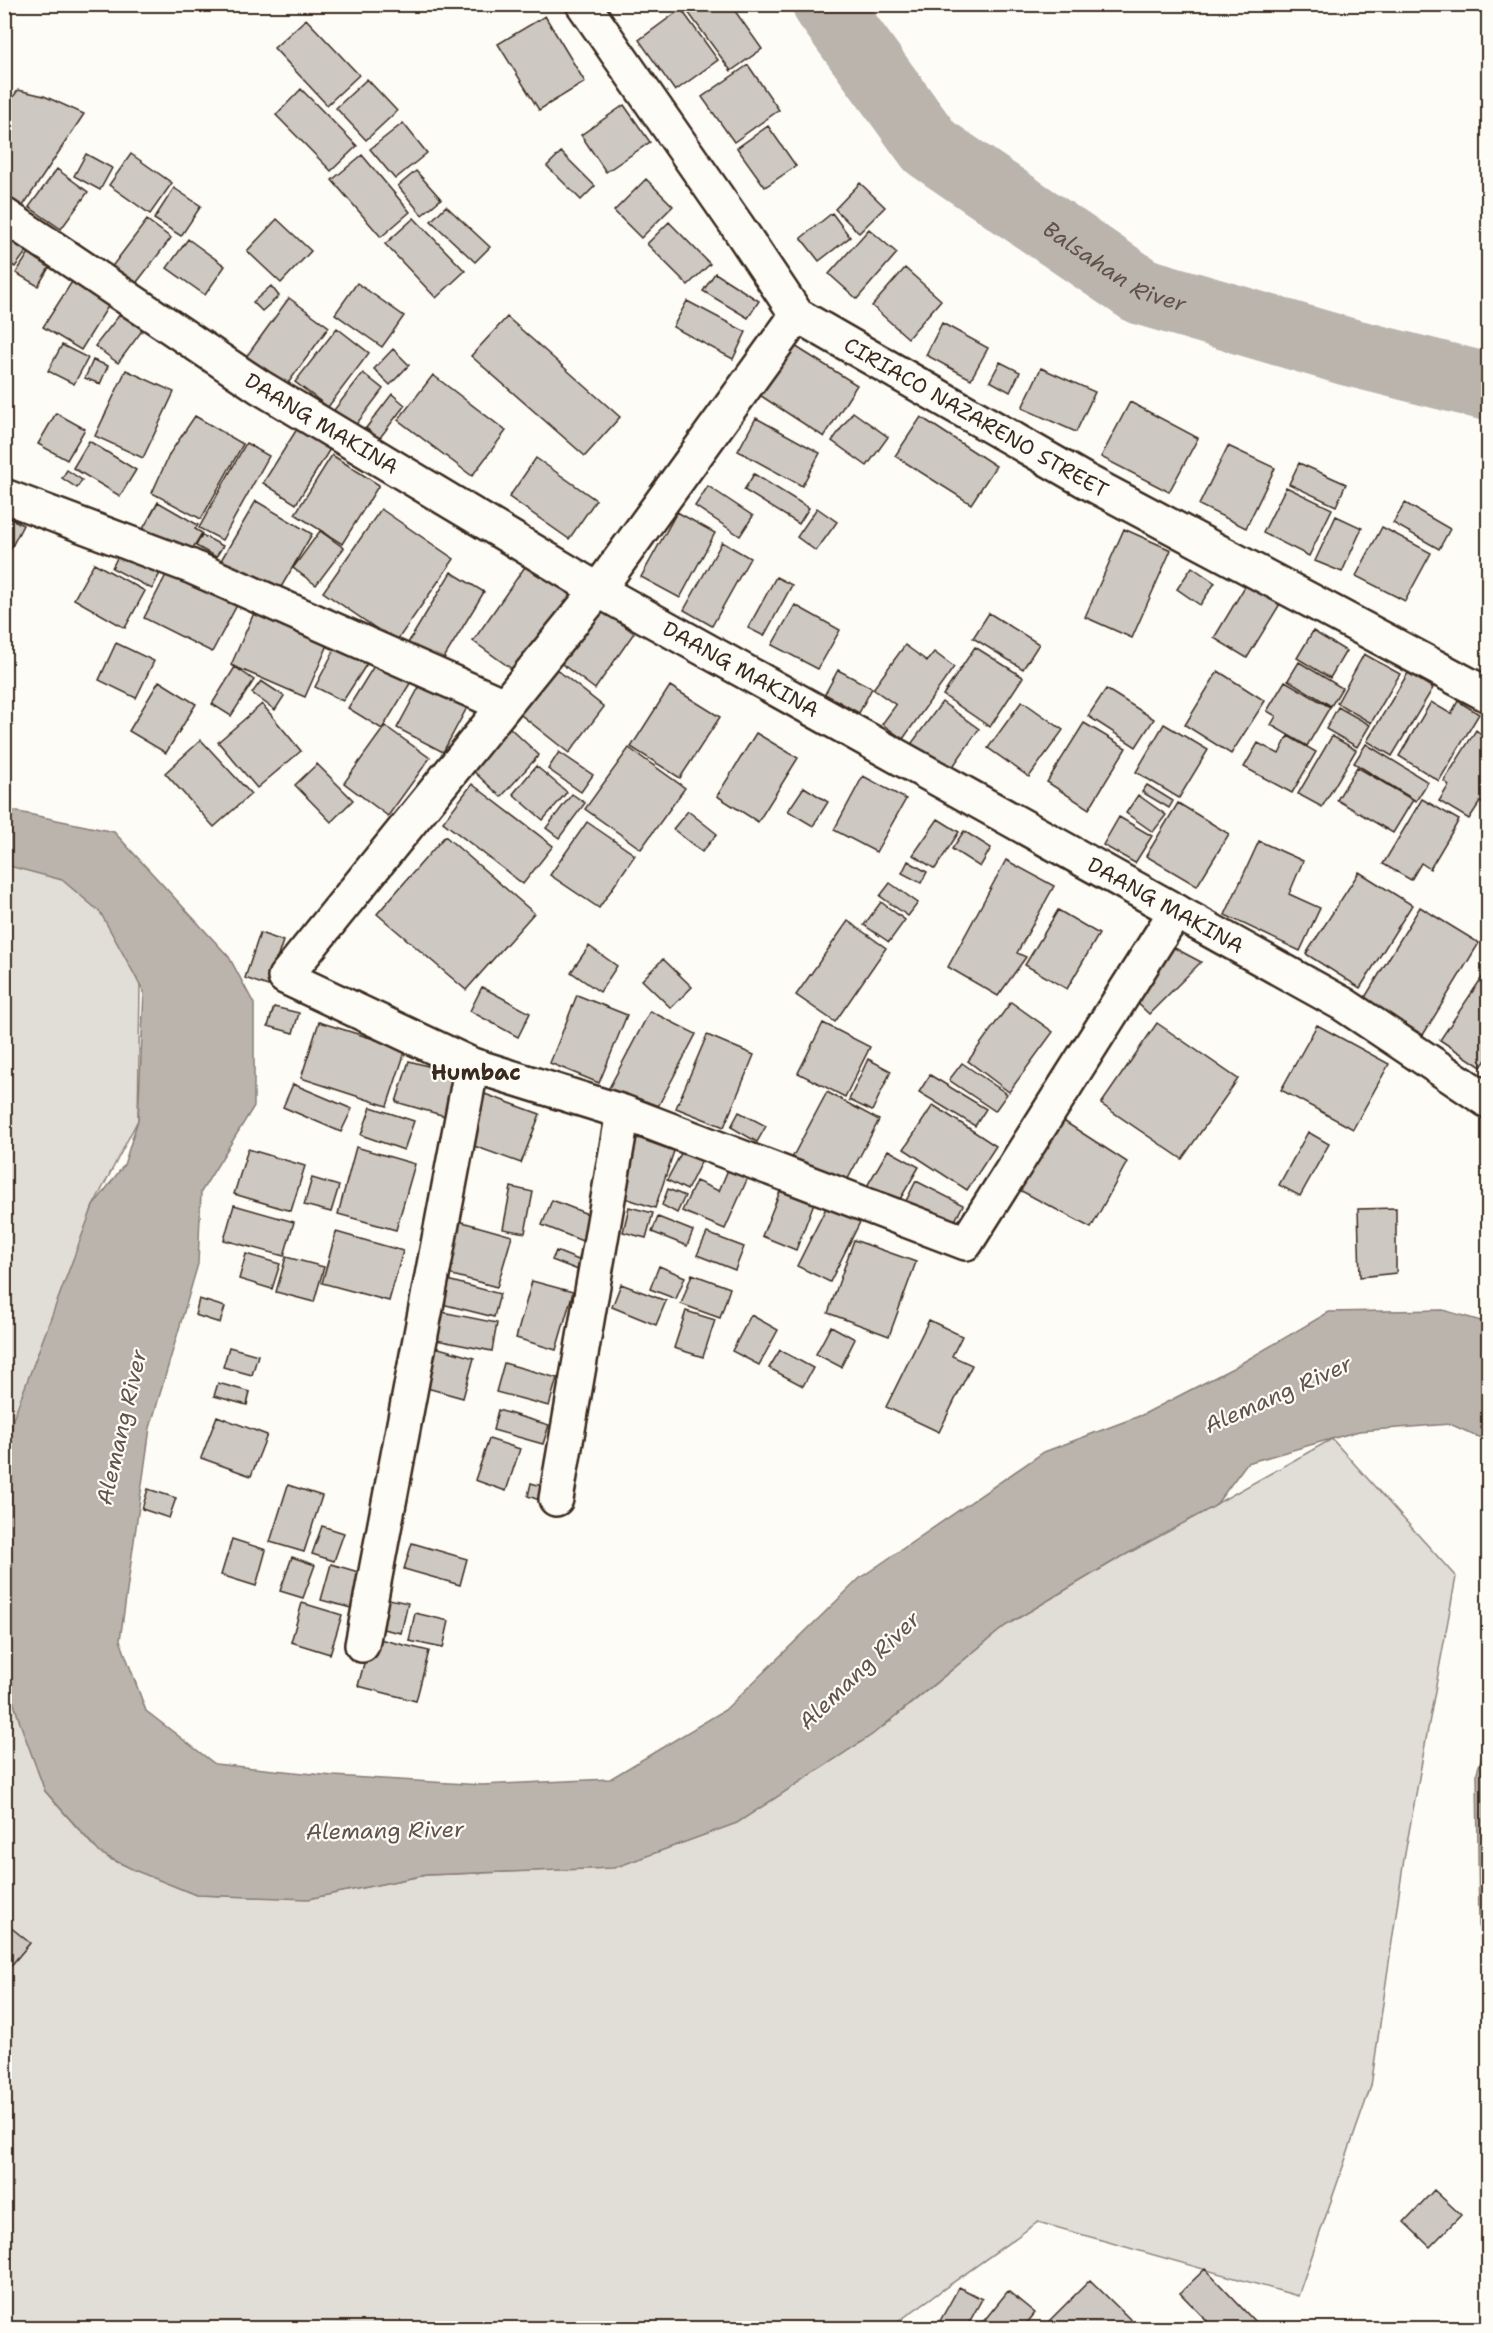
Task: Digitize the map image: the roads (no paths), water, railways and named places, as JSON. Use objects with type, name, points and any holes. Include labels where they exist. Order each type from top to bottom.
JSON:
[{"type":"street","name":"CIRIACO NAZARENO STREET","points":[[583,4],[797,315],[1086,481],[1488,695]]},
{"type":"street","name":"DAANG MAKINA","points":[[4,215],[260,387],[598,590],[1343,1004],[1488,1101]]},
{"type":"street","points":[[797,315],[598,590],[285,977],[472,1065],[622,1112],[966,1244],[1176,911]]},
{"type":"street","points":[[4,496],[190,566],[504,705]]},
{"type":"street","points":[[362,1645],[472,1065]]},
{"type":"street","points":[[556,1499],[622,1112]]},
{"type":"water","name":"Alemang River","points":[[4,809],[114,832],[229,957],[254,1004],[254,1106],[201,1192],[198,1264],[150,1428],[120,1640],[146,1711],[215,1764],[333,1776],[482,1785],[610,1779],[725,1710],[860,1578],[1044,1452],[1142,1415],[1233,1368],[1329,1312],[1443,1310],[1488,1323],[1488,1441],[1450,1424],[1359,1431],[1247,1463],[1215,1506],[1114,1561],[1005,1626],[872,1735],[737,1823],[614,1868],[426,1875],[308,1899],[196,1895],[134,1870],[100,1853],[45,1791],[20,1723],[5,1674],[4,1495],[13,1419],[93,1206],[124,1165],[138,1120],[144,992],[100,912],[62,880],[5,865]]},
{"type":"water","points":[[1488,1737],[1488,2028],[1479,1925],[1477,1772]]},
{"type":"waterway","name":"Balsahan River","points":[[826,4],[930,147],[1141,291],[1345,351],[1488,387]]},
{"type":"district","name":"Humbac","points":[[476,1072]]}]
